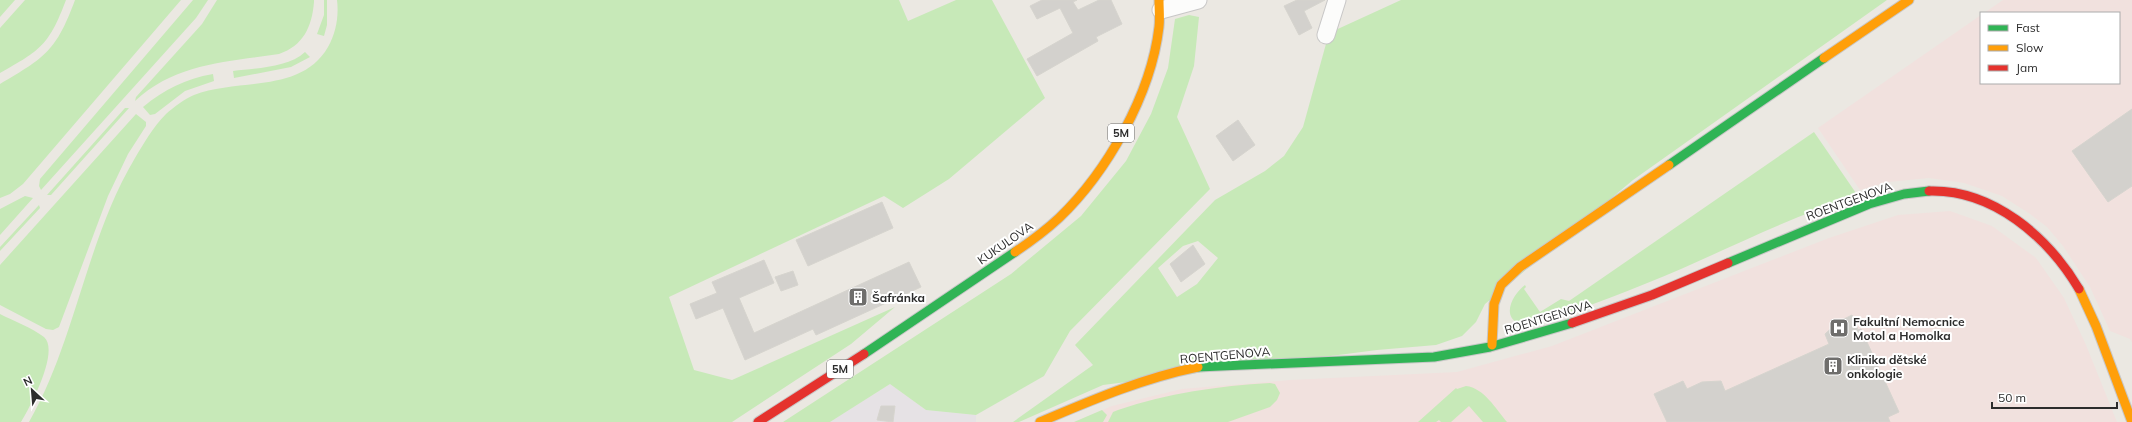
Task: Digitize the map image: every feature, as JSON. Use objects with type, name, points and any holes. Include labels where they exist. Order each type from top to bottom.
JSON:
[{"type":"street","points":[[1160,5],[1198,0]]},
{"type":"street","points":[[1326,35],[1337,0]]},
{"type":"street","name":"ROENTGENOVA","points":[[1492,345],[1494,304],[1501,285],[1520,267],[1909,0]]},
{"type":"street","name":"KUKULOVA","points":[[758,422],[928,311],[1032,240],[1059,219],[1085,191],[1133,114],[1148,78],[1160,21],[1160,5]]},
{"type":"street","name":"ROENTGENOVA","points":[[1040,422],[1109,393],[1164,374],[1200,367],[1243,364],[1434,358],[1537,334],[1596,315],[1861,206],[1905,194],[1932,191],[1956,194],[1976,199],[2002,211],[2032,230],[2045,243],[2058,259],[2081,294],[2132,422]]},
{"type":"shaded area","points":[[2003,0],[2132,0],[2132,342],[2130,339],[2110,331],[2090,287],[2063,246],[2047,227],[2030,214],[2002,196],[1964,183],[1929,178],[1889,182],[1860,190],[1818,128],[1980,16],[1980,84],[2120,84],[2120,12],[1985,12]]},
{"type":"shaded area","name":"Fakultní Nemocnice Motol a Homolka","points":[[1950,211],[1992,226],[2036,258],[2064,298],[2086,345],[2117,422],[1074,422],[1112,406],[1182,389],[1290,380],[1457,372],[1552,346],[1829,238],[1898,215]]},
{"type":"shaded area","points":[[890,384],[926,410],[976,415],[976,422],[830,422]]},
{"type":"green space","points":[[0,0],[15,0],[0,17]]},
{"type":"green space","points":[[25,0],[66,0],[54,27],[42,45],[25,58],[0,73],[0,28]]},
{"type":"green space","points":[[75,0],[181,0],[23,184],[10,194],[0,198],[0,84],[28,67],[48,51],[62,31]]},
{"type":"green space","points":[[193,0],[208,0],[196,18],[41,190],[39,186],[40,179]]},
{"type":"green space","points":[[217,0],[314,0],[314,2],[311,20],[305,34],[300,41],[287,50],[279,54],[202,66],[167,79],[151,88],[135,101],[136,97],[202,24]]},
{"type":"green space","points":[[324,0],[327,0],[327,25],[324,36],[317,34],[324,15]]},
{"type":"green space","points":[[337,0],[899,0],[908,21],[956,0],[992,0],[1045,98],[949,179],[903,208],[884,196],[669,297],[694,370],[732,380],[895,307],[851,344],[732,422],[29,422],[45,390],[58,358],[104,222],[118,190],[135,158],[161,119],[169,111],[194,95],[211,90],[267,82],[302,72],[316,62],[328,47],[335,30],[338,6]]},
{"type":"green space","points":[[1401,0],[1887,0],[1633,180],[1485,304],[1476,322],[1462,336],[1436,345],[1377,350],[1103,385],[1019,422],[1013,422],[1093,365],[1075,345],[1215,200],[1265,171],[1284,156],[1303,127],[1329,33]],"holes":[[[1198,241],[1218,258],[1197,284],[1177,297],[1158,268],[1183,246]]]},
{"type":"green space","points":[[1189,15],[1199,17],[1194,66],[1177,117],[1210,189],[1070,331],[1044,376],[976,415],[926,410],[890,384],[830,422],[783,422],[1011,274],[1081,216],[1126,161],[1151,114],[1168,68],[1175,19]]},
{"type":"green space","points":[[305,52],[310,57],[291,67],[234,78],[233,71],[281,64],[298,57]]},
{"type":"green space","points":[[213,74],[214,81],[185,91],[155,114],[150,115],[143,107],[167,90],[184,82]]},
{"type":"green space","points":[[125,108],[129,108],[51,195],[47,195]]},
{"type":"green space","points":[[136,114],[146,122],[146,126],[128,154],[108,196],[59,327],[53,330],[46,329],[0,305],[0,265]]},
{"type":"green space","points":[[1814,132],[1858,196],[1813,211],[1681,269],[1609,298],[1537,324],[1535,320],[1518,323],[1510,315],[1513,298],[1525,285],[1526,287],[1524,289],[1540,312],[1561,299],[1569,301]]},
{"type":"green space","points":[[25,196],[33,198],[0,235],[0,209]]},
{"type":"green space","points":[[39,205],[40,208],[0,251],[0,247]]},
{"type":"green space","points":[[0,314],[44,337],[48,344],[46,366],[42,379],[21,422],[0,422]]},
{"type":"green space","points":[[1270,383],[1275,384],[1280,393],[1277,400],[1270,407],[1228,422],[1108,422],[1113,412],[1156,399],[1212,388]]},
{"type":"green space","points":[[1466,386],[1484,395],[1507,422],[1483,422],[1469,406],[1451,422],[1441,422],[1439,420],[1436,422],[1418,422],[1456,388]]},
{"type":"green space","points":[[1102,410],[1107,415],[1103,422],[1074,422]]},
{"type":"building","points":[[1042,0],[1077,0],[1073,2],[1078,10],[1099,0],[1111,0],[1122,24],[1096,37],[1098,41],[1037,76],[1027,59],[1073,33],[1060,8],[1037,19],[1030,6]]},
{"type":"building","points":[[1297,0],[1325,0],[1304,11],[1312,28],[1299,35],[1284,6]]},
{"type":"building","points":[[2132,109],[2132,186],[2108,202],[2072,151]]},
{"type":"building","points":[[1238,120],[1255,145],[1233,161],[1216,136]]},
{"type":"building","points":[[882,202],[893,228],[808,266],[796,240]]},
{"type":"building","points":[[1193,245],[1205,264],[1181,282],[1170,264]]},
{"type":"building","points":[[764,260],[774,283],[739,298],[754,333],[909,262],[921,287],[816,335],[813,329],[745,360],[723,308],[696,319],[690,304],[717,293],[712,282]]},
{"type":"building","points":[[793,271],[798,285],[781,291],[775,277]]},
{"type":"building","name":"Klinika dětské onkologie","points":[[1852,315],[1858,330],[1861,329],[1899,412],[1888,417],[1890,422],[1667,422],[1654,394],[1683,381],[1687,389],[1702,382],[1721,381],[1725,391],[1829,344],[1825,334],[1838,322]]},
{"type":"building","points":[[881,406],[895,406],[893,422],[877,420]]},
{"type":"traffic: fast","points":[[1669,165],[1824,58]]},
{"type":"traffic: fast","points":[[1728,263],[1869,204],[1904,194],[1929,191]]},
{"type":"traffic: fast","points":[[864,354],[1015,252]]},
{"type":"traffic: fast","points":[[1198,367],[1434,357],[1490,347],[1572,323]]},
{"type":"traffic: slow","points":[[1015,252],[1059,218],[1077,199],[1110,155],[1124,131],[1147,79],[1154,53],[1159,24],[1159,0]]},
{"type":"traffic: slow","points":[[1824,58],[1909,0]]},
{"type":"traffic: slow","points":[[1492,345],[1494,304],[1501,285],[1520,267],[1669,165]]},
{"type":"traffic: slow","points":[[2079,289],[2096,326],[2132,422]]},
{"type":"traffic: slow","points":[[1040,422],[1138,383],[1198,367]]},
{"type":"traffic: jam","points":[[1929,191],[1953,193],[1975,198],[1996,207],[2016,220],[2035,235],[2051,251],[2079,289]]},
{"type":"traffic: jam","points":[[1572,323],[1652,295],[1728,263]]},
{"type":"traffic: jam","points":[[758,422],[864,354]]},
{"type":"place","name":"Šafránka","points":[[858,297]]},
{"type":"place","name":"Fakultní Nemocnice Motol a Homolka","points":[[1839,328]]},
{"type":"place","name":"Klinika dětské onkologie","points":[[1833,366]]}]
